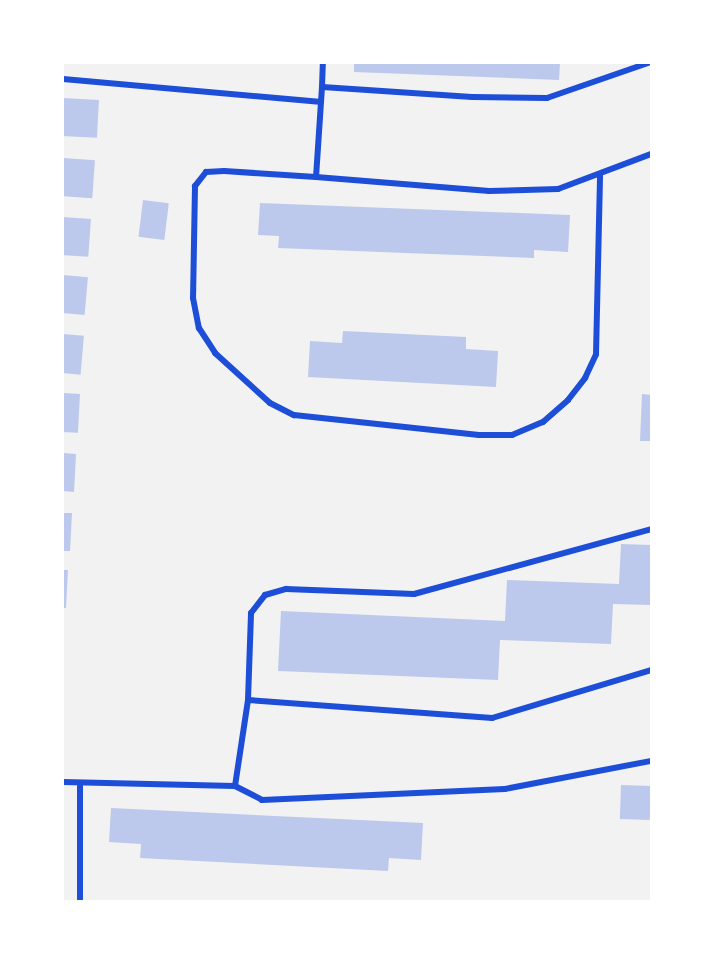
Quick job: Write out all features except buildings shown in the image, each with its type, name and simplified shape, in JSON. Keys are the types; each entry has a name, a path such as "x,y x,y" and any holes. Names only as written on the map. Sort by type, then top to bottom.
{"street":[{"path":"316,177 322,63"},
{"path":"322,87 472,98 547,98 648,63"},
{"path":"63,79 319,102"},
{"path":"600,176 596,354 585,378 568,400 543,422 512,435 294,415 270,403 215,353 199,328 193,298 195,186 206,172 224,171 316,177 489,191 558,189 600,176 651,154"},
{"path":"235,786 248,700 251,613 265,595 286,588 414,594 651,529"},
{"path":"248,700 492,718 651,670"},
{"path":"63,782 235,786 262,800 505,789 651,761"},
{"path":"80,783 80,901"}]}
